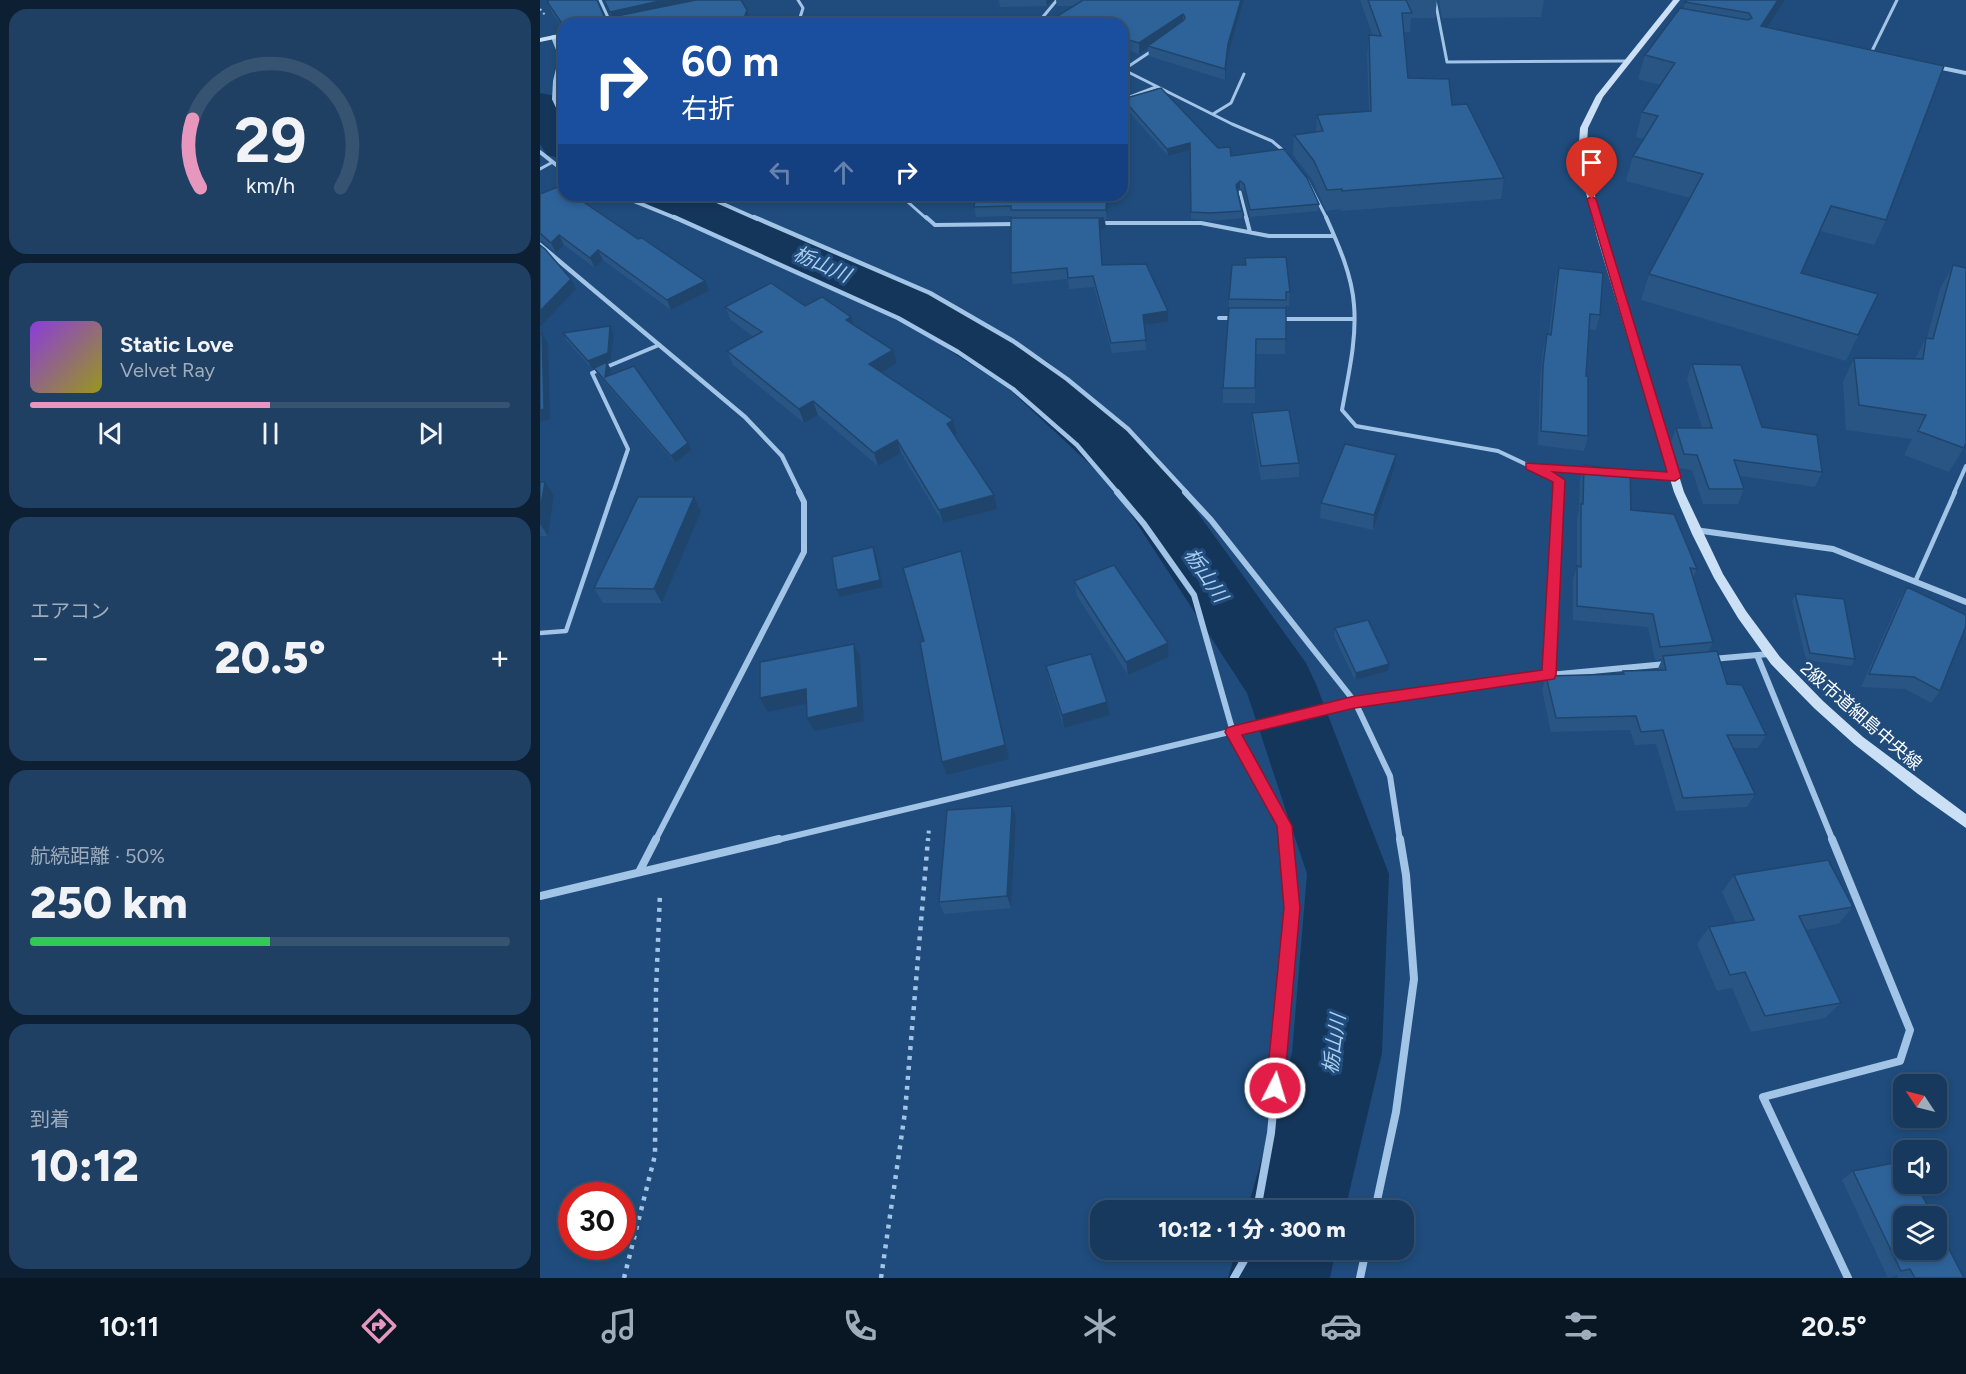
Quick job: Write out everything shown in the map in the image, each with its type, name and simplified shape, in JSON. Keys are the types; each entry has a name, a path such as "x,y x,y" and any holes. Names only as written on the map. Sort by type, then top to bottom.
{"street":[{"name":"2級市道細島中央線","path":"1677,0 1662,26 1627,61 1600,96 1584,128 1582,160 1601,237 1675,477 1695,530 1721,582 1769,654 1820,707 1884,763 1966,822"},
{"path":"547,39 558,53"},
{"path":"1871,53 1882,55"},
{"path":"1934,67 1966,73"},
{"path":"558,69 554,99 558,107"},
{"path":"540,152 558,167"},
{"path":"634,201 684,221 898,318 958,352 1012,389 1077,445 1144,524 1194,595 1233,732 1285,826 1292,908 1271,1133 1259,1200"},
{"path":"717,201 930,293 1013,341 1067,379 1128,429 1211,520 1355,702 1390,776 1406,875 1414,979 1396,1112 1377,1200"},
{"path":"540,245 745,417 782,456 804,502 804,552 639,872"},
{"path":"1695,530 1833,549 1966,602"},
{"path":"1699,660 1769,654"},
{"path":"1757,655 1910,1030 1900,1061 1763,1097 1848,1278"},
{"path":"540,896 1355,702 1549,675 1676,663"},
{"path":"1234,1278 1244,1260"},
{"path":"1360,1278 1364,1260"}],"lane":[{"path":"600,0 608,18"},
{"path":"798,0 802,8 800,18"},
{"path":"1042,18 1058,0"},
{"path":"1435,0 1448,62 1627,61"},
{"path":"1871,53 1897,0"},
{"path":"1128,66 1157,47"},
{"path":"1128,73 1272,141 1290,157"},
{"path":"1213,114 1231,103 1244,74"},
{"path":"1128,98 1157,86"},
{"path":"540,169 551,163"},
{"path":"1303,175 1310,183 1333,236 1354,301 1353,341 1342,410 1356,426 1497,451 1559,480 1549,675"},
{"path":"1240,192 1250,232"},
{"path":"907,201 935,225 1028,224"},
{"path":"1097,223 1201,223 1269,236 1333,236"},
{"path":"1219,318 1242,318"},
{"path":"1275,319 1354,319"},
{"path":"540,633 566,631 628,449 592,373 659,345"},
{"path":"1530,466 1597,471"},
{"path":"1915,582 1966,466"},
{"path":"1619,473 1675,477"}],"path":[{"path":"881,1278 905,1112 931,803"},
{"path":"624,1278 656,1155 656,990 661,867"}],"building":[{"path":"548,0 597,0 607,18 558,18"},
{"path":"604,0 664,0 610,12"},
{"path":"696,0 741,0 747,10 744,18 607,18"},
{"path":"1083,0 1241,0 1228,44 1225,69 1148,46 1184,20 1183,14 1139,43 1128,40 1128,18 1056,17"},
{"path":"1368,0 1406,0 1412,13 1402,13 1408,78 1449,79 1452,105 1467,104 1504,178 1342,191 1342,189 1327,190 1314,161 1294,135 1323,131 1317,115 1371,111 1369,35 1381,36"},
{"path":"1687,0 1778,0 1761,26 1944,66 1886,220 1831,206 1801,273 1878,294 1858,335 1649,274 1703,174 1633,156 1658,116 1642,112 1675,63 1645,55 1680,8 1748,20 1752,18 1749,13 1685,2"},
{"path":"1161,88 1218,148 1230,147 1231,156 1284,149 1307,178 1319,204 1250,210 1244,184 1240,181 1236,185 1242,211 1191,212 1190,143 1167,149 1128,105 1128,98"},
{"path":"558,187 558,201 582,201 705,281 667,300 598,250 590,258 559,235 551,243 540,233 540,194"},
{"path":"975,201 1107,201 1106,210 1011,210 1011,206 974,207"},
{"path":"1011,218 1104,218 1099,220 1102,265 1146,264 1168,311 1143,315 1146,340 1111,343 1093,276 1068,278 1067,268 1011,273"},
{"path":"540,245 571,279 540,311"},
{"path":"1286,257 1290,292 1286,292 1286,300 1229,299 1232,265 1246,265 1245,258"},
{"path":"1953,265 1966,268 1966,443 1964,448 1918,431 1926,415 1859,405 1854,358 1923,359 1926,338 1933,339"},
{"path":"1559,268 1603,273 1600,315 1590,314 1586,376 1588,376 1588,436 1541,431 1543,366 1547,334 1551,335"},
{"path":"771,283 805,306 822,297 851,317 846,320 893,350 869,364 953,420 947,424 994,495 939,510 897,440 874,453 813,401 799,409 727,351 762,332 725,307"},
{"path":"1229,308 1286,308 1286,339 1256,339 1255,388 1223,388"},
{"path":"610,326 608,353 588,361 563,333"},
{"path":"542,333 544,409 540,410 540,334"},
{"path":"607,362 605,377 634,366 688,443 671,456 594,368"},
{"path":"1692,364 1741,365 1762,427 1817,435 1822,472 1734,460 1744,489 1709,489 1697,455 1684,454 1676,428 1712,428"},
{"path":"1289,410 1299,463 1261,466 1252,413"},
{"path":"1345,444 1396,455 1374,515 1321,503"},
{"path":"1584,465 1630,471 1631,510 1674,514 1697,569 1690,568 1713,642 1660,647 1653,614 1577,606 1577,566 1581,567 1581,504 1583,504"},
{"path":"540,482 545,482 540,511"},
{"path":"638,497 694,497 654,589 594,588"},
{"path":"873,547 880,580 837,590 832,557"},
{"path":"961,551 1005,745 942,762 920,642 924,641 903,568"},
{"path":"1114,565 1168,643 1126,662 1074,581"},
{"path":"1907,587 1966,615 1966,626 1940,691 1914,677 1869,674"},
{"path":"1795,594 1844,599 1855,659 1810,653"},
{"path":"1368,620 1389,664 1356,673 1335,628"},
{"path":"854,644 858,707 807,718 806,689 760,698 760,662"},
{"path":"1717,651 1727,684 1742,685 1766,735 1727,735 1755,794 1683,798 1663,730 1641,732 1636,716 1556,718 1546,676 1624,674 1623,671 1666,670 1663,656"},
{"path":"1091,654 1107,702 1062,715 1046,666"},
{"path":"1012,806 1007,896 939,902 947,810"},
{"path":"1828,860 1853,907 1799,916 1841,1003 1765,1016 1745,972 1730,975 1709,927 1754,920 1734,875"},
{"path":"1893,1163 1893,1194 1921,1194 1928,1206 1893,1206 1893,1254 1853,1171"},
{"path":"1947,1245 1964,1278 1915,1278 1910,1269 1901,1271 1896,1260 1947,1260"}],"waterway":[{"name":"栃山川","path":"540,106 558,135"},
{"name":"栃山川","path":"679,201 918,306 1028,375 1134,470 1280,684 1348,874 1337,1053 1299,1200"},
{"name":"栃山川","path":"1279,1278 1284,1260"}],"route":[{"path":"1275,1088 1292,908 1285,826 1233,732 1355,702 1549,675 1559,480 1530,466 1675,477 1601,237 1592,199"}]}
